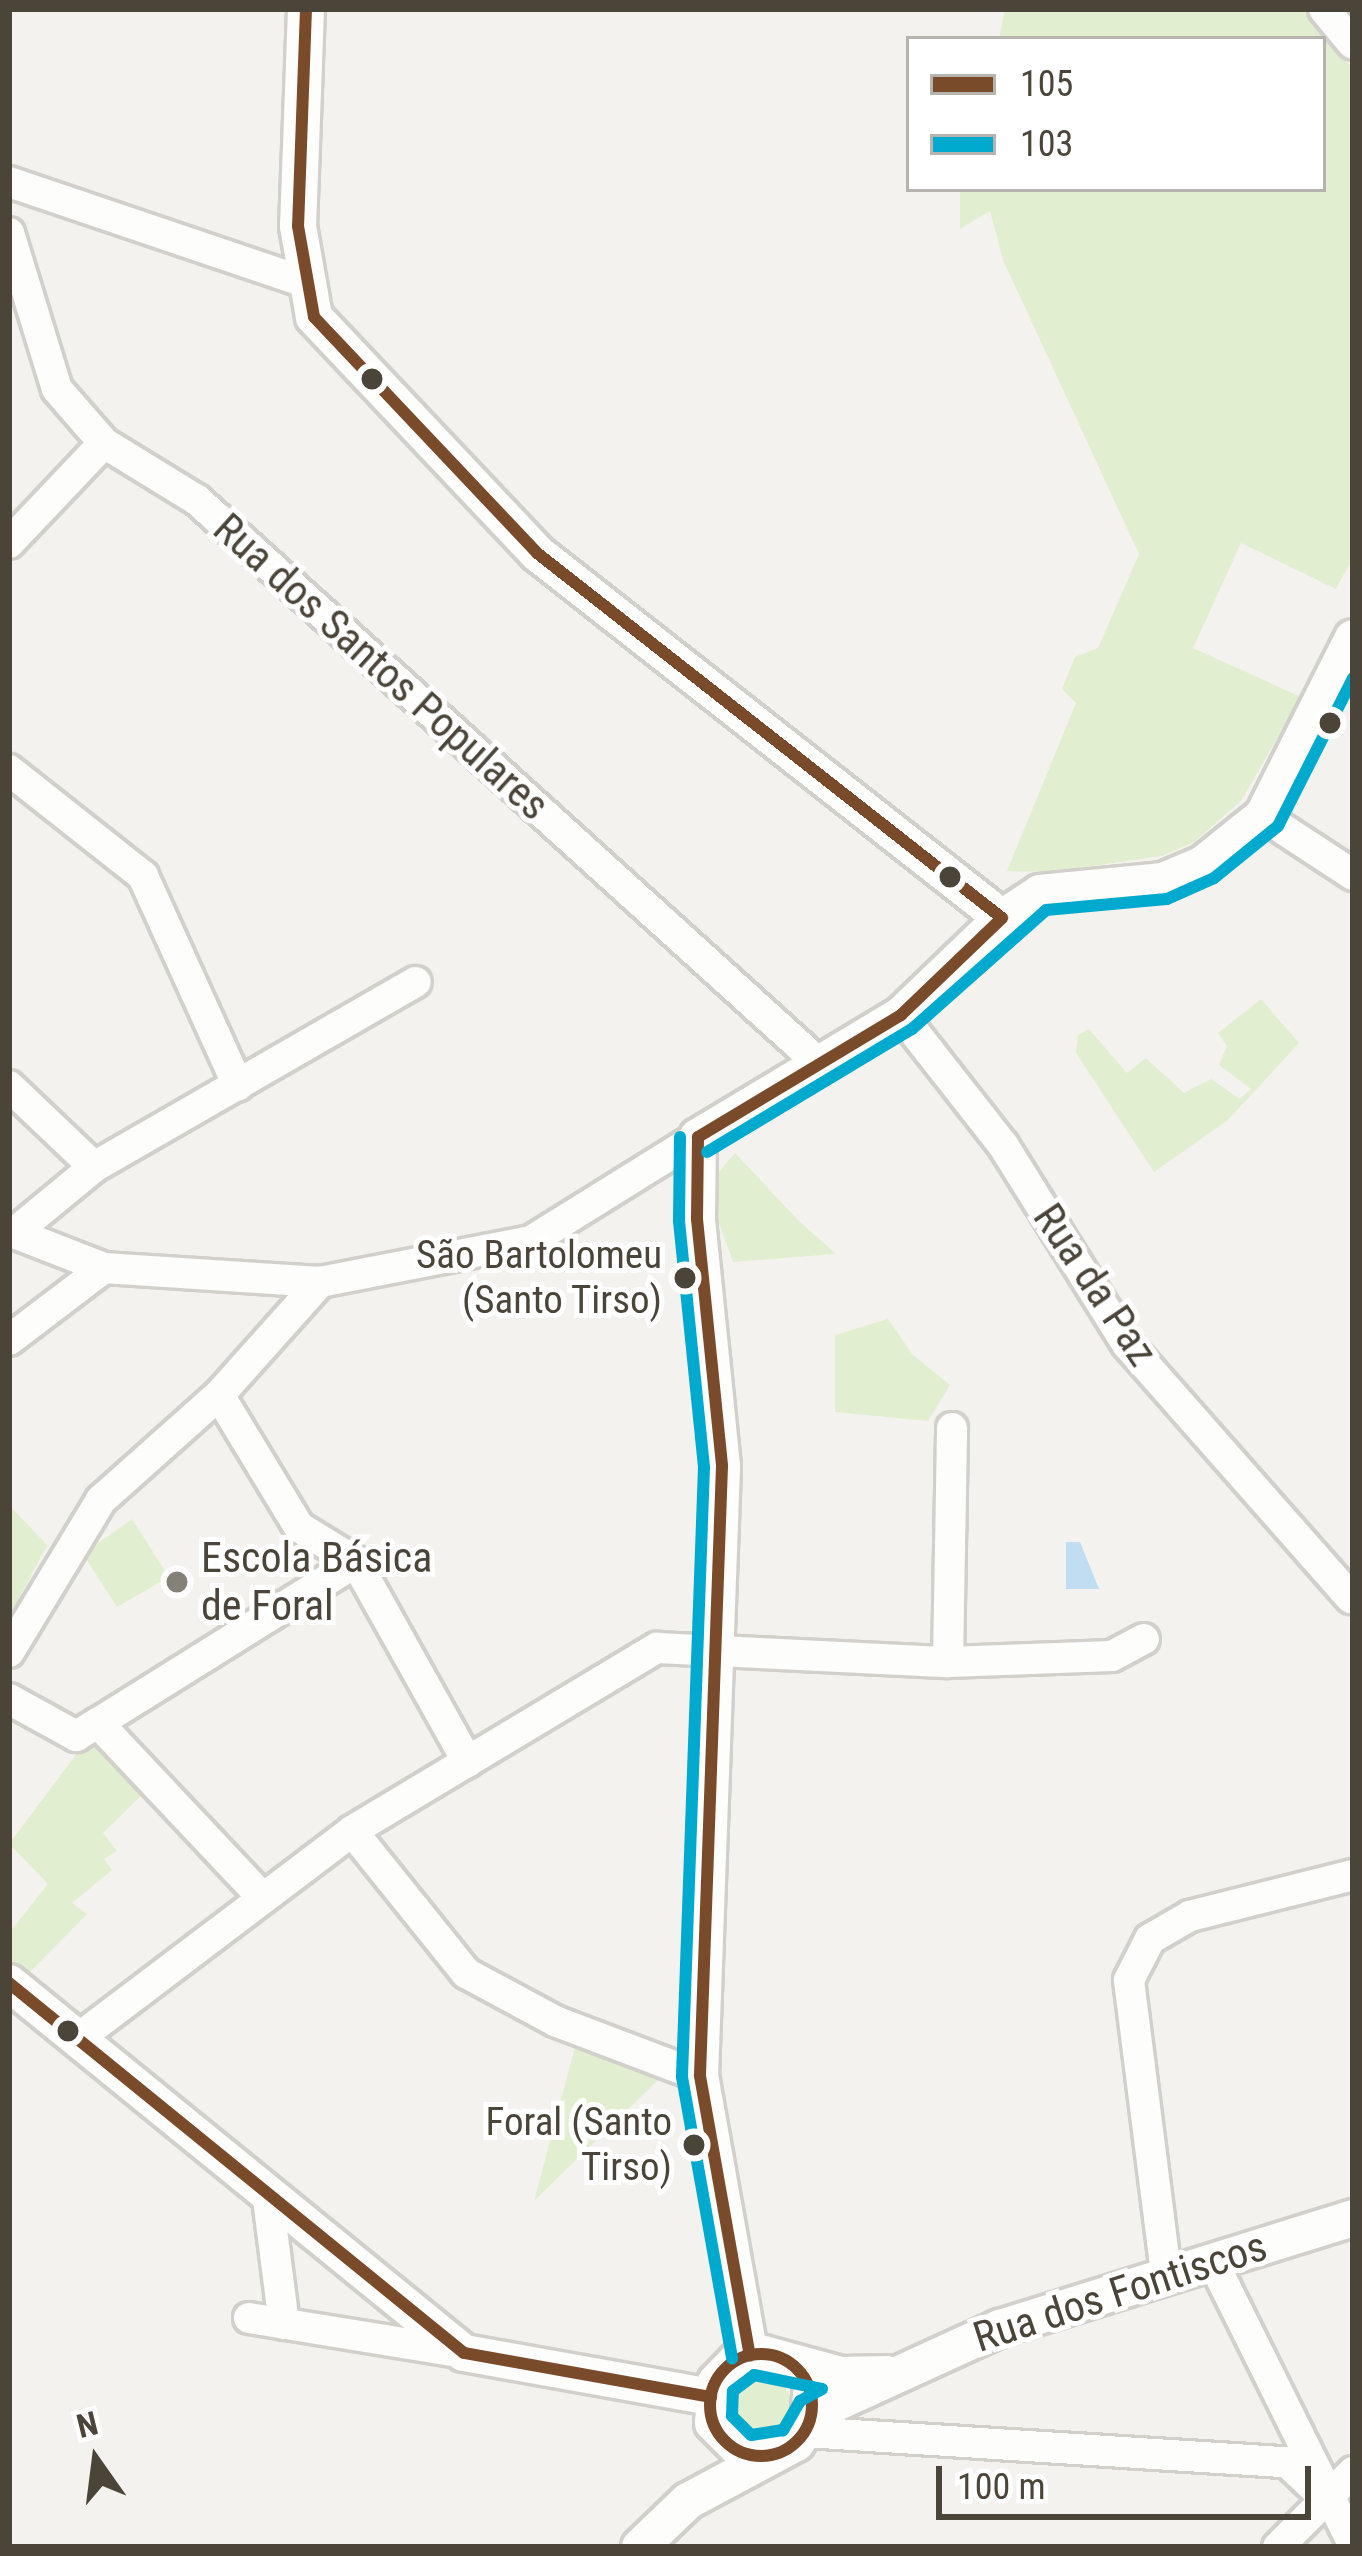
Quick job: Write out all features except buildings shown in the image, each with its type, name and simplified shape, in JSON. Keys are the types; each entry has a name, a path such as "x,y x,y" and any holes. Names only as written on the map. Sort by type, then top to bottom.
{"street":[{"path":"306,9 298,226 314,317 537,553 1002,917"},
{"path":"1324,9 1353,44"},
{"path":"9,182 308,283"},
{"name":"Rua dos Santos Populares","path":"9,233 57,389 104,443 196,500 820,1065"},
{"path":"9,543 104,443"},
{"path":"11,1232 104,1268 320,1282 531,1241 901,1015 1002,917 1040,892 1163,881 1203,864 1263,816 1353,638"},
{"path":"9,770 143,876 238,1085"},
{"path":"1263,816 1353,875"},
{"path":"11,1232 94,1167 416,982"},
{"name":"Rua da Paz","path":"901,1015 1004,1145 1126,1344 1351,1598"},
{"path":"9,1086 94,1167"},
{"path":"698,1137 697,1219 722,1466 700,2076 750,2356"},
{"path":"9,1340 104,1268"},
{"path":"9,1652 101,1500 219,1395 320,1282"},
{"path":"219,1395 299,1528 356,1562 468,1762"},
{"path":"948,1661 952,1428"},
{"path":"9,1699 76,1736 356,1562"},
{"path":"76,2039 352,1831 657,1648 712,1646 948,1661 1112,1656 1144,1639"},
{"path":"98,1723 261,1896"},
{"path":"352,1831 466,1973 556,2021 700,2076"},
{"path":"1166,2273 1129,1980 1150,1939 1190,1916 1353,1875"},
{"path":"9,1983 464,2353"},
{"path":"266,2191 284,2324"},
{"name":"Rua dos Fontiscos","path":"808,2423 878,2382 1166,2273 1353,2218"},
{"path":"1212,2260 1298,2425 1323,2496 1353,2544"},
{"path":"249,2318 711,2397"},
{"path":"773,2455 743,2453 720,2435 711,2397 724,2370 750,2356 878,2382 860,2408 875,2440"},
{"path":"640,2547 688,2501 773,2455 808,2423 808,2384 789,2362"},
{"path":"808,2423 875,2440 1287,2462 1323,2496"},
{"path":"688,2501 720,2435"},
{"path":"1278,2547 1323,2496 1353,2472"}],"green space":[{"path":"1005,9 1302,9 1325,36 1000,36"},
{"path":"1326,37 1353,69 1353,557 1336,589 1241,543 1193,648 1301,697 1241,801 1194,842 1162,856 1050,872 1007,871 1076,703 1062,689 1075,657 1098,648 1139,554 1003,260 990,211 960,229 960,192 1326,192"},
{"path":"1261,999 1299,1043 1228,1120 1154,1172 1076,1053 1078,1035 1089,1029 1127,1073 1146,1058 1184,1093 1211,1079 1240,1099 1251,1089 1219,1065 1227,1046 1218,1033"},
{"path":"735,1153 836,1254 733,1262 713,1206 719,1172"},
{"path":"888,1319 912,1354 950,1385 928,1421 835,1412 835,1335"},
{"path":"9,1505 47,1545 9,1618"},
{"path":"132,1519 169,1577 117,1607 83,1554"},
{"path":"99,1745 146,1791 103,1833 117,1851 104,1859 112,1870 72,1903 87,1914 27,1975 9,1959 9,1933 48,1884 9,1844 78,1752"},
{"path":"576,2043 660,2078 534,2201"},
{"path":"763,2377 783,2385 791,2405 783,2425 763,2433 743,2425 735,2405 743,2385"}],"water":[{"path":"1066,1542 1080,1542 1099,1589 1066,1589"}],"transit line":[{"name":"105","path":"306,9 298,226 314,317 537,553 1002,918"},
{"name":"103","path":"707,1152 912,1029 1046,910 1167,899 1214,878 1278,826 1353,678"},
{"name":"105","path":"698,1137 901,1015 1002,918"},
{"name":"103","path":"680,1137 679,1221 704,1467 682,2077 732,2359"},
{"name":"105","path":"698,1137 697,1219 722,1466 700,2076 750,2356"},
{"name":"105","path":"9,1983 464,2353 711,2397"},
{"name":"105","path":"761,2354 780,2358 797,2369 808,2386 812,2405 808,2424 797,2441 780,2452 761,2456 742,2452 725,2441 714,2424 710,2405 714,2386 725,2369 742,2358 761,2354"},
{"name":"103","path":"754,2375 822,2389 800,2401 783,2430 751,2435 732,2416 733,2391 754,2375"}],"place":[{"name":"São Bartolomeu (Santo Tirso)","path":"685,1278"},
{"name":"Escola Básica de Foral","path":"177,1582"},
{"name":"Foral (Santo Tirso)","path":"694,2145"}]}
